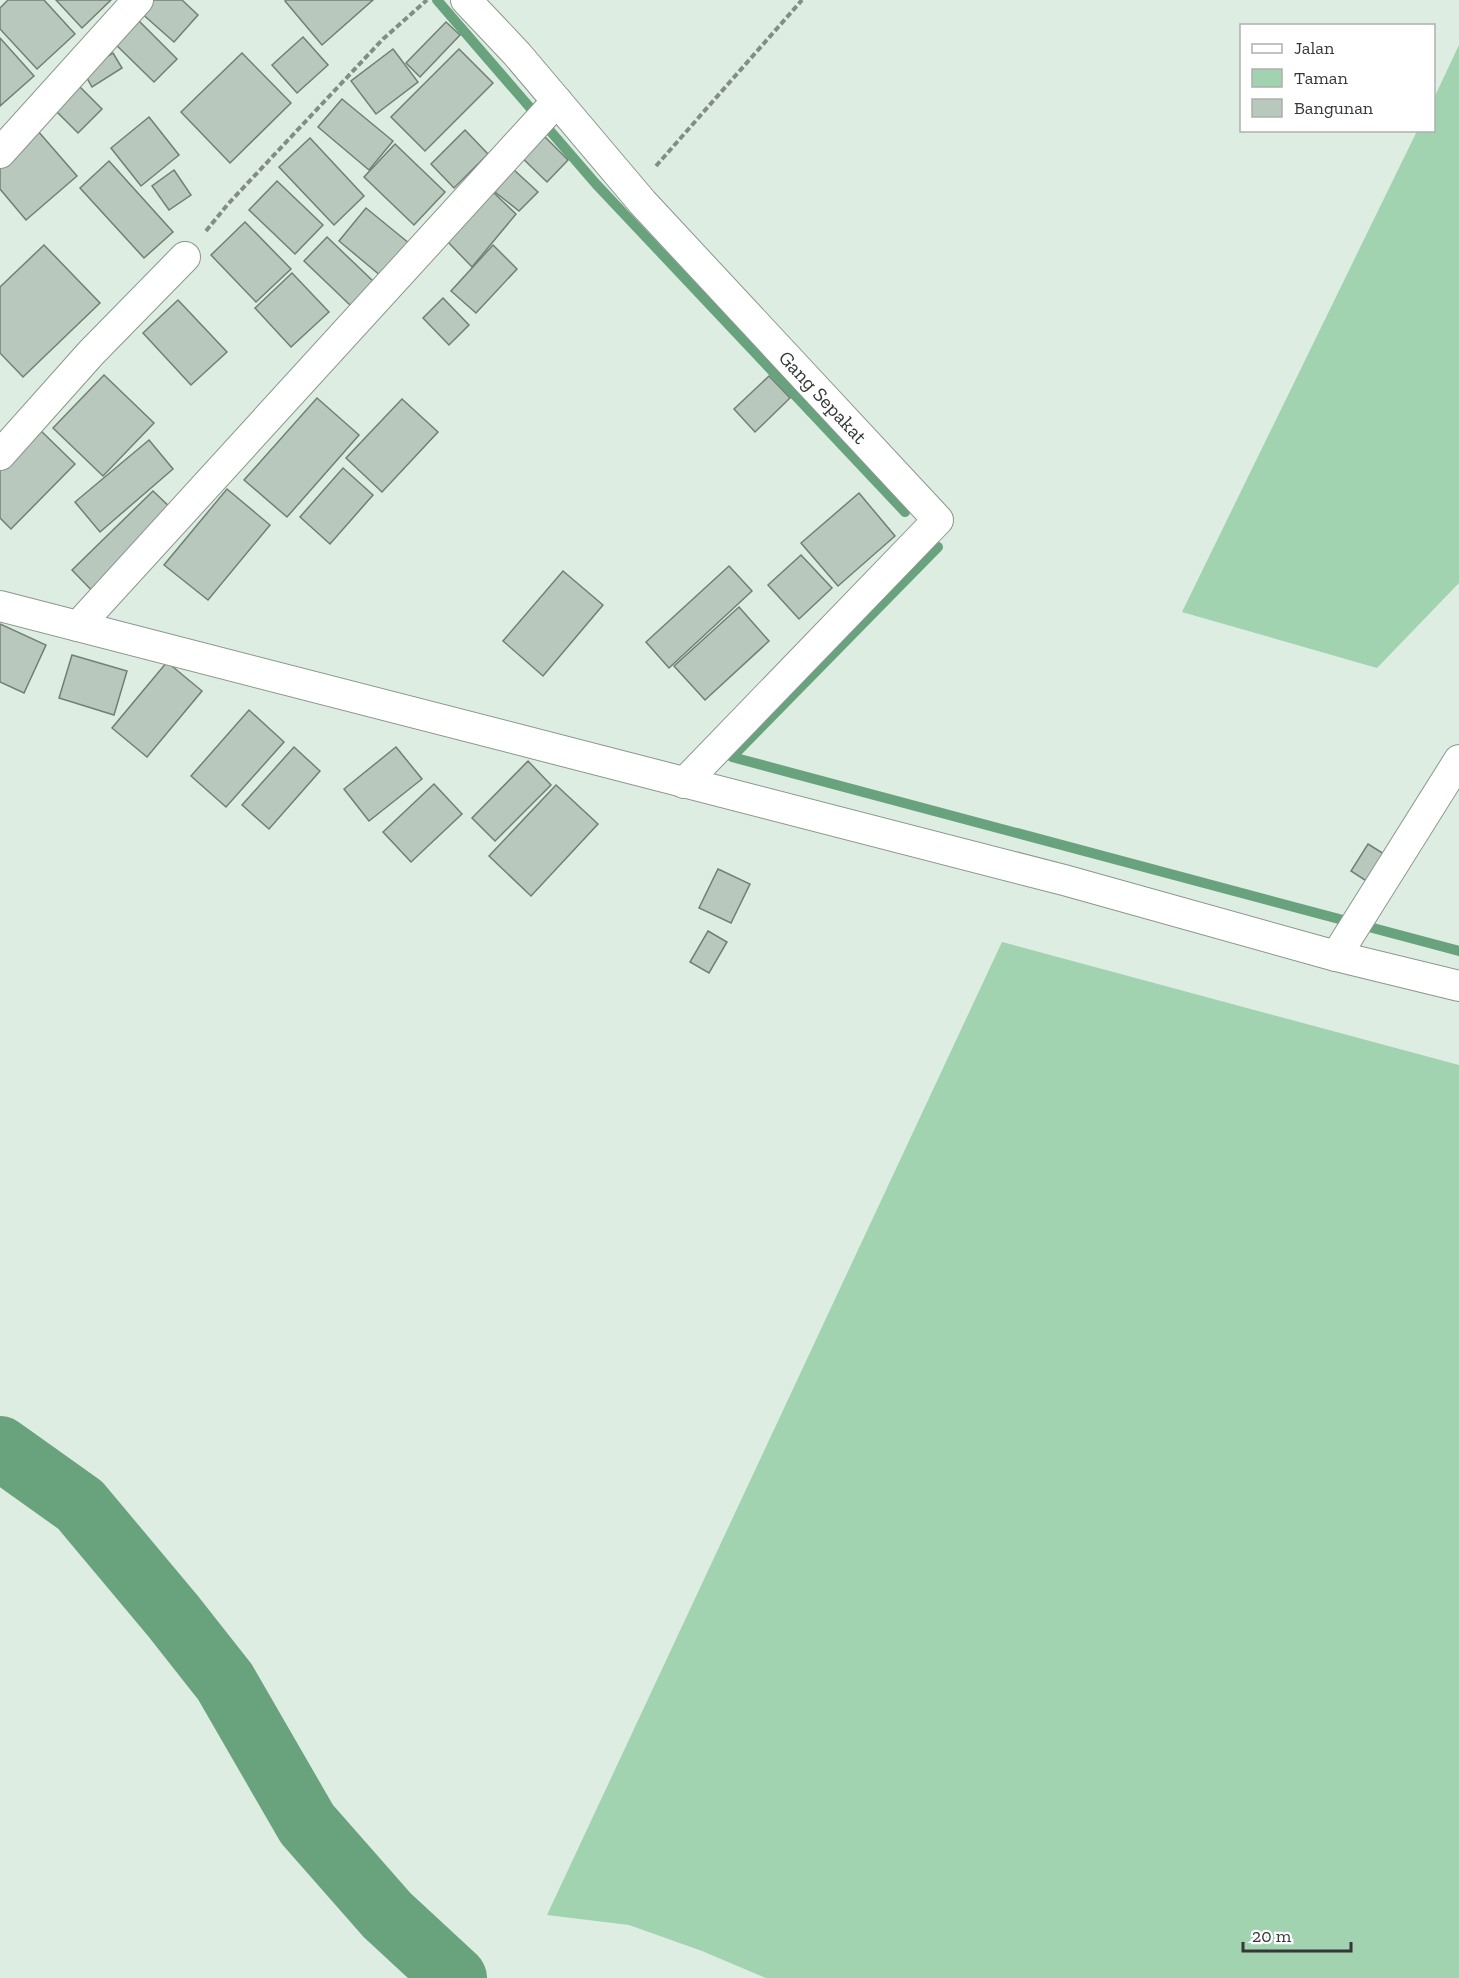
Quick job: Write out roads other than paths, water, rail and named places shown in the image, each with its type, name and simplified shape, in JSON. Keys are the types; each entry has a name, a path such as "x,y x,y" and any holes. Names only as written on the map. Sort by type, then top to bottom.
{"street":[{"path":"0,153 138,0"},
{"name":"Gang Sepakat","path":"466,0 517,54 555,104 633,191 938,520 684,783"},
{"path":"78,626 555,104"},
{"path":"0,455 91,353 185,257"},
{"path":"0,606 1075,883 1336,956 1459,987"},
{"path":"1336,956 1459,760"}],"waterway":[{"path":"437,0 596,184 905,512"},
{"path":"938,547 732,757 1459,951"},
{"path":"0,1448 80,1505 225,1682 307,1824 387,1915 455,1978"}]}
